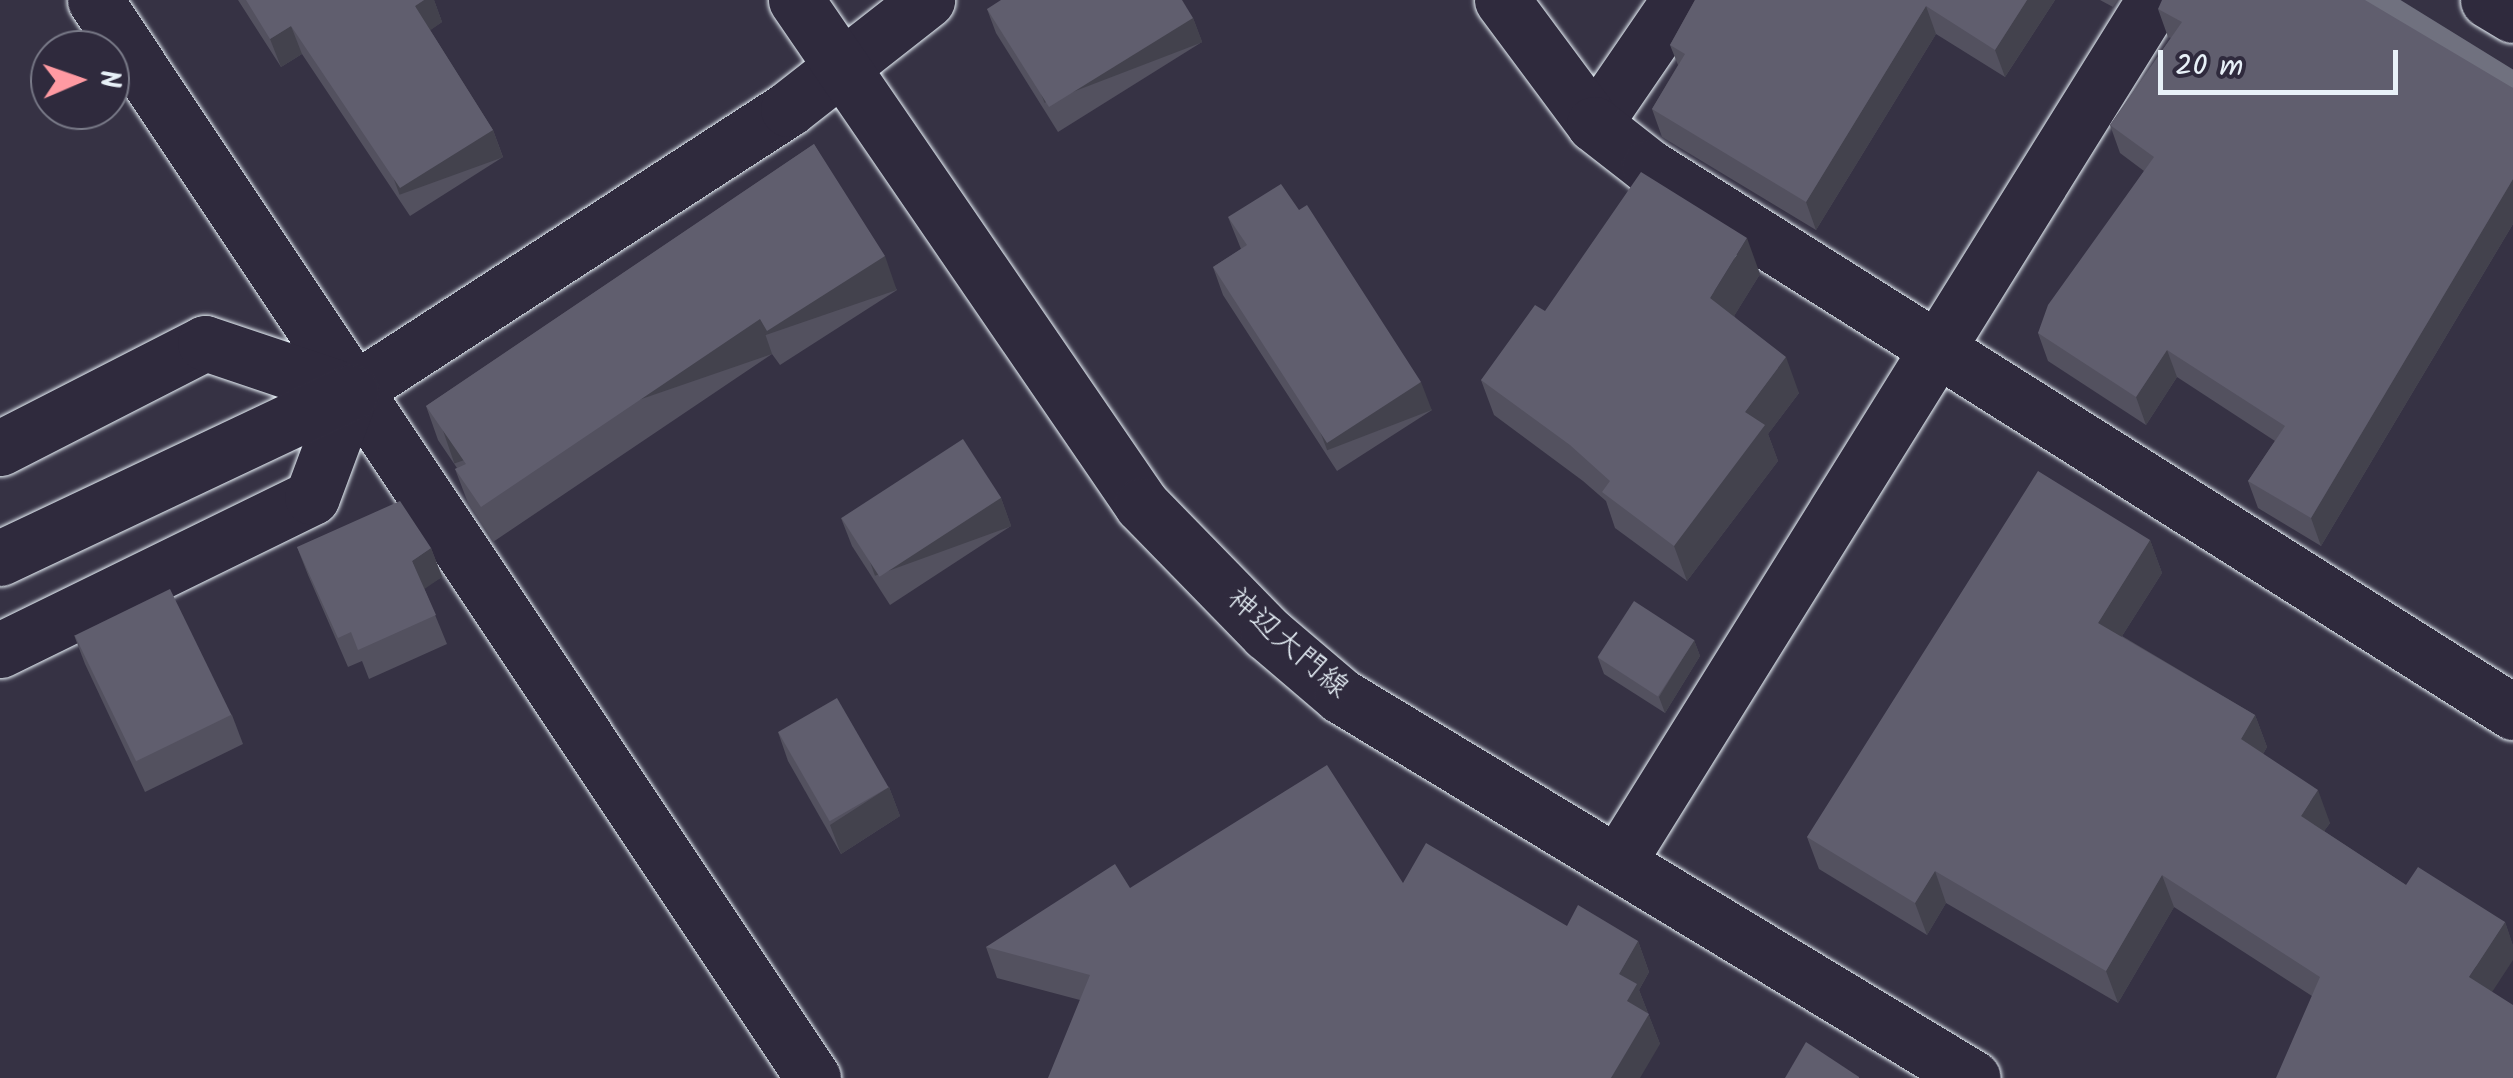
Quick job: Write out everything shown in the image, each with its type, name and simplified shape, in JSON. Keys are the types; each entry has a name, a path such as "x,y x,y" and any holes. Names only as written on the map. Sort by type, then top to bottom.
{"street":[{"path":"94,0 351,392 813,1078"},
{"name":"神辺大門線","path":"796,0 1142,505 1267,633 1341,696 1622,858 1960,1075"},
{"path":"0,558 351,392 788,109 837,63 926,0"},
{"path":"1502,0 1594,124 1938,354 2513,712"},
{"path":"1594,124 1679,0"},
{"path":"1622,858 2154,0"},
{"path":"2488,0 2513,15"},
{"path":"0,448 204,343 351,392"},
{"path":"0,650 312,496 351,392"}],"building":[{"path":"246,0 424,0 415,6 493,130 400,188 291,26 270,39"},
{"path":"1001,0 1182,0 1193,18 1049,107 987,9"},
{"path":"1695,0 2027,0 1995,50 1926,6 1806,202 1652,109 1685,54 1670,45"},
{"path":"2162,0 2365,0 2513,88 2513,179 2311,518 2248,481 2285,426 2167,350 2136,397 2038,333 2048,305 2154,157 2110,125 2182,22 2158,9"},
{"path":"814,144 885,256 767,331 760,319 481,507 455,469 466,464 426,406"},
{"path":"1641,172 1747,238 1710,298 1786,357 1745,412 1765,425 1674,546 1602,492 1610,481 1570,445 1481,380 1535,305 1545,311"},
{"path":"1281,184 1299,210 1307,205 1421,382 1327,443 1213,267 1247,245 1228,217"},
{"path":"963,439 1001,498 880,577 841,518"},
{"path":"2038,471 2150,540 2098,623 2255,715 2241,739 2318,790 2301,816 2406,885 2418,867 2505,922 2469,977 2513,1005 2513,1078 2276,1078 2320,977 2162,875 2106,971 1935,871 1915,903 1807,837"},
{"path":"400,501 431,548 412,561 436,615 358,650 351,632 338,638 297,547"},
{"path":"170,589 231,715 136,761 75,635"},
{"path":"1634,601 1694,640 1658,696 1598,657"},
{"path":"837,698 888,787 830,821 778,732"},
{"path":"1327,765 1403,883 1426,843 1567,926 1578,905 1638,941 1619,974 1637,984 1627,1001 1649,1014 1611,1078 1048,1078 1090,975 986,947 1115,864 1130,888"},
{"path":"1806,1042 1859,1077 1859,1078 1785,1078"}],"waterway":[{"path":"2377,0 2513,84"}]}
